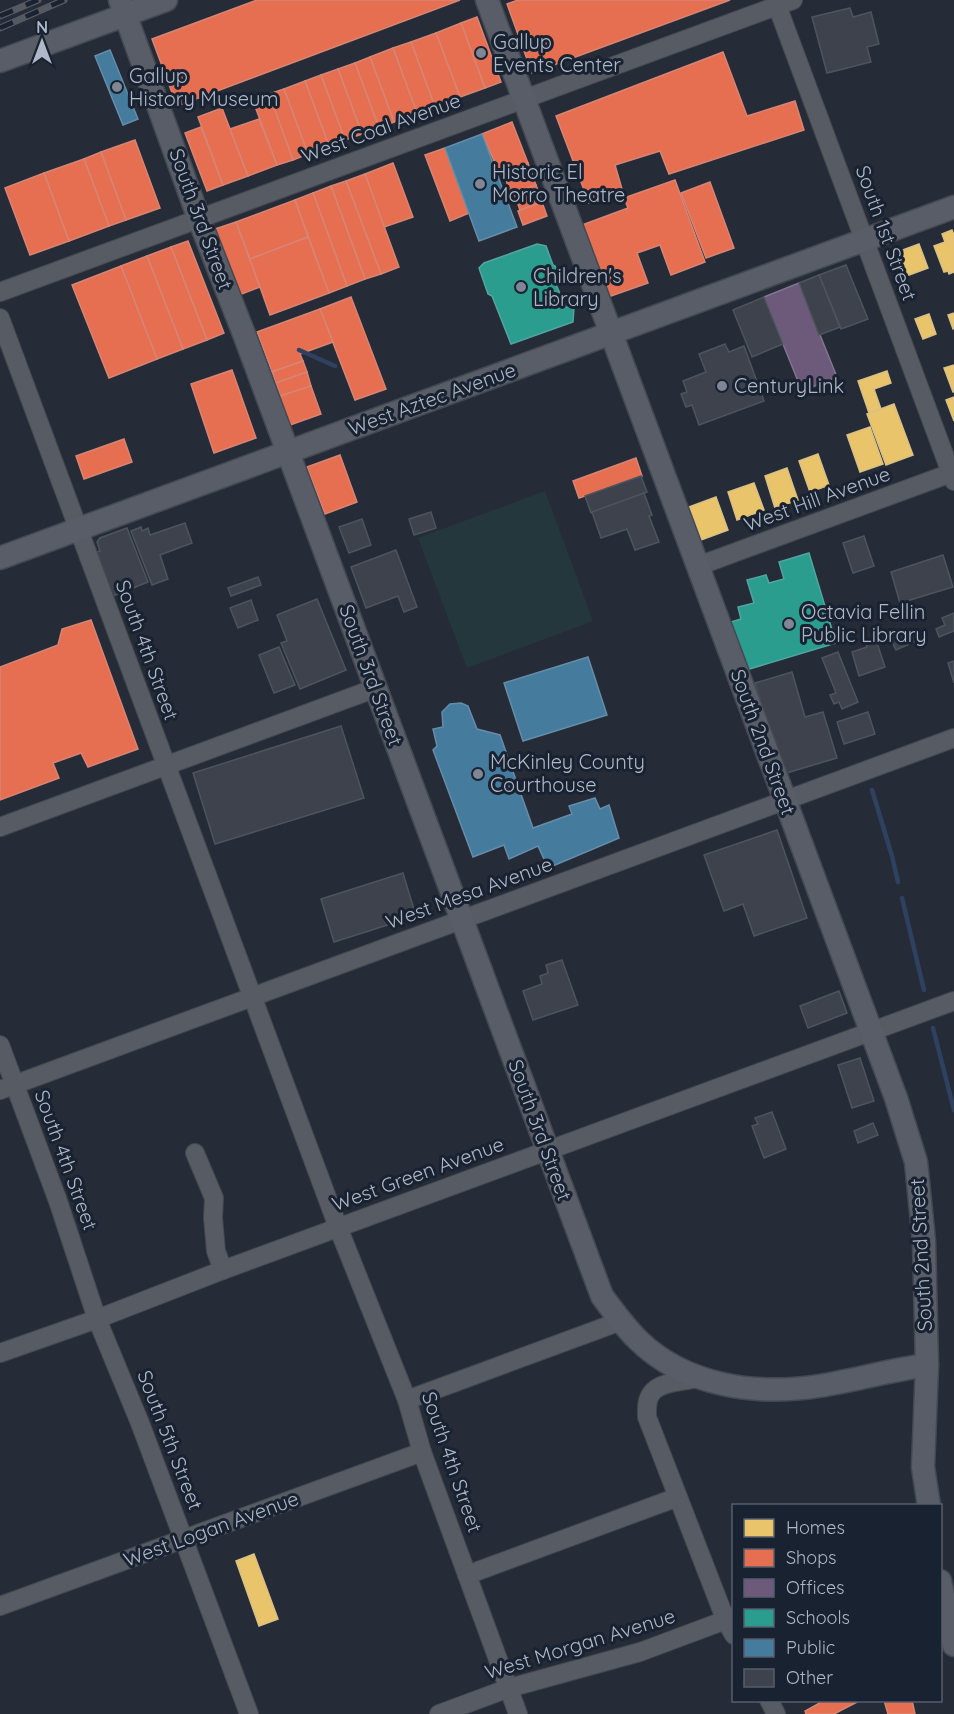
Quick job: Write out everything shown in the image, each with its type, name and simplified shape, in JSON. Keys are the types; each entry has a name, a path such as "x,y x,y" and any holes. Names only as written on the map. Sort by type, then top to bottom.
{"main road":[{"path":"0,62 123,8 166,0"},
{"name":"South 2nd Street","path":"487,0 896,1098 916,1162 924,1241 927,1365 923,1467 928,1504"},
{"name":"South 3rd Street","path":"123,8 199,219 602,1296 638,1340 661,1358 700,1378"},
{"name":"West Aztec Avenue","path":"0,558 954,207"},
{"path":"700,1378 730,1386 774,1390 818,1386 927,1365"},
{"path":"942,1590 954,1645"}],"street":[{"name":"West Coal Avenue","path":"0,292 781,2"},
{"name":"South 1st Street","path":"781,2 864,240 953,475"},
{"name":"South 4th Street","path":"0,318 252,997"},
{"name":"West Hill Avenue","path":"698,566 953,475"},
{"path":"0,827 376,688"},
{"name":"West Mesa Avenue","path":"7,1087 954,738"},
{"path":"252,997 338,1227"},
{"name":"West Green Avenue","path":"0,1353 954,1000"},
{"path":"0,1045 7,1087"},
{"name":"South 4th Street","path":"7,1087 58,1201 97,1319"},
{"path":"195,1153 214,1198 216,1251 223,1270"},
{"name":"South 4th Street","path":"338,1227 407,1400 422,1452 518,1714"},
{"name":"South 5th Street","path":"97,1319 140,1422 249,1714"},
{"path":"407,1400 621,1321"},
{"path":"700,1378 659,1387 651,1393 647,1403 646,1418 731,1624"},
{"name":"West Logan Avenue","path":"0,1606 422,1452"},
{"path":"467,1575 678,1497"},
{"name":"West Morgan Avenue","path":"439,1714 509,1688 640,1653 731,1624"}],"shaded area":[{"path":"545,491 593,621 467,668 418,538"}],"building: Homes":[{"path":"952,230 954,272 949,274 948,271 944,272 934,246 945,242 942,234"},
{"path":"919,244 928,268 901,278 892,254"},
{"path":"954,313 954,328 953,329 948,315"},
{"path":"929,314 936,334 923,339 915,319"},
{"path":"954,365 954,392 953,392 944,368"},
{"path":"887,371 891,383 874,389 881,409 869,413 858,381"},
{"path":"954,397 954,421 946,400"},
{"path":"894,404 913,455 886,465 867,414"},
{"path":"870,427 883,464 860,472 847,435"},
{"path":"818,454 829,485 810,492 799,461"},
{"path":"787,468 798,500 775,508 765,476"},
{"path":"754,483 764,510 737,520 728,492"},
{"path":"716,497 728,530 701,540 689,507"},
{"path":"254,1554 278,1619 259,1626 236,1561"}],"building: Shops":[{"path":"257,0 460,0 177,106 152,39"},
{"path":"518,0 730,0 532,73 507,4"},
{"name":"Gallup Events Center","path":"477,17 501,82 485,88 461,23"},
{"path":"461,23 485,88 460,97 436,33"},
{"path":"436,33 460,97 435,107 411,42"},
{"path":"411,42 435,107 417,113 393,48"},
{"path":"393,48 417,113 394,122 370,57"},
{"path":"723,52 747,116 795,101 804,130 669,174 660,151 615,165 622,189 589,203 556,116"},
{"path":"370,57 394,122 379,128 355,63"},
{"path":"355,63 379,128 362,134 338,69"},
{"path":"338,69 362,134 345,140 321,75"},
{"path":"321,75 345,140 329,146 305,81"},
{"path":"305,81 329,146 308,154 284,89"},
{"path":"284,89 308,154 293,160 269,94"},
{"path":"269,94 293,160 277,165 253,101"},
{"path":"222,108 248,176 223,185 198,117"},
{"path":"259,119 277,165 248,176 230,129"},
{"path":"512,122 528,163 500,174 482,134"},
{"path":"201,127 223,185 207,191 185,133"},
{"path":"135,140 160,208 126,220 101,152"},
{"path":"445,148 469,213 450,221 425,155"},
{"path":"101,152 126,220 109,226 84,159"},
{"path":"84,159 109,226 69,241 44,173"},
{"path":"393,163 413,217 384,227 365,174"},
{"path":"528,163 536,185 511,194 503,172"},
{"path":"44,173 69,241 30,255 5,188"},
{"path":"365,174 399,267 381,274 346,181"},
{"path":"675,180 705,262 671,275 660,245 637,253 648,283 608,297 582,225 628,208 624,198"},
{"path":"346,181 381,274 365,279 331,186"},
{"path":"710,182 734,248 706,258 681,193"},
{"path":"536,185 542,202 520,210 514,193"},
{"path":"331,186 365,279 347,286 313,193"},
{"path":"313,193 347,286 329,293 295,200"},
{"path":"295,200 308,237 250,259 236,222"},
{"path":"542,202 547,216 523,225 518,211"},
{"path":"236,222 260,287 239,295 215,229"},
{"path":"308,237 329,293 270,315 250,259"},
{"path":"188,241 224,333 207,340 171,247"},
{"path":"171,247 207,340 183,349 147,256"},
{"path":"147,256 183,349 157,359 121,266"},
{"path":"121,266 157,359 109,378 72,285"},
{"path":"351,297 386,389 355,400 320,309"},
{"path":"320,309 333,342 300,354 303,361 272,372 257,332"},
{"path":"303,361 307,372 276,383 272,372"},
{"path":"232,370 256,438 214,453 191,384"},
{"path":"307,372 311,386 280,396 276,383"},
{"path":"311,386 321,414 290,425 280,396"},
{"path":"124,439 132,462 84,479 76,456"},
{"path":"340,455 357,502 325,514 307,467"},
{"path":"636,458 642,476 579,498 573,481"},
{"path":"91,620 138,749 88,767 81,753 53,763 59,778 0,800 0,667 58,645 62,629"},
{"path":"821,1702 857,1702 834,1714 806,1714 805,1711"},
{"path":"885,1702 912,1702 915,1714 888,1714"}],"building: Offices":[{"path":"799,283 837,377 802,391 764,297"}],"building: Schools":[{"name":"Children's Library","path":"537,244 546,246 559,274 554,280 566,307 574,307 573,322 511,344 479,268 484,263"},
{"path":"809,553 836,643 746,670 731,622 741,619 738,607 754,603 747,580 766,575 769,583 784,579 779,562"}],"building: Public":[{"name":"Gallup History Museum","path":"110,50 138,119 123,125 95,56"},
{"name":"Historic El Morro Theatre","path":"482,134 517,227 479,241 445,148"},
{"name":"McKinley County Courthouse","path":"588,657 607,715 523,741 504,683"},
{"name":"McKinley County Courthouse","path":"461,703 468,706 477,729 500,735 533,828 572,814 569,806 595,798 600,809 609,805 619,838 548,868 538,846 509,859 504,845 473,857 433,750 437,746 433,729 443,727 442,712 450,704"}],"building: Other":[{"path":"850,8 853,17 871,12 879,44 867,47 871,62 827,73 812,17"},
{"path":"846,265 868,319 841,329 819,275"},
{"path":"819,275 840,327 819,335 799,283"},
{"path":"764,297 783,344 752,357 733,310"},
{"name":"CenturyLink","path":"725,344 729,352 744,346 764,401 699,425 692,405 686,407 681,394 687,392 683,381 706,372 699,354"},
{"path":"641,476 647,492 591,513 585,496"},
{"path":"644,493 652,515 649,516 659,542 635,550 627,529 601,538 592,512"},
{"path":"431,512 436,528 414,535 409,519"},
{"path":"362,519 371,545 349,553 339,527"},
{"path":"185,523 192,543 160,555 168,579 152,585 131,531 141,527 142,531 148,528 150,535"},
{"path":"127,528 148,582 113,596 97,552 100,551 97,542 100,538"},
{"path":"864,536 874,566 853,573 843,543"},
{"path":"396,550 417,607 404,612 398,596 366,608 351,567"},
{"path":"943,555 953,587 900,603 891,572"},
{"path":"258,577 261,585 231,596 228,588"},
{"path":"317,599 346,670 300,689 281,643 287,641 277,615"},
{"path":"251,600 258,620 238,628 230,608"},
{"path":"954,613 954,631 939,637 936,629 945,625 942,618"},
{"path":"902,629 906,637 919,631 923,638 896,650 889,635"},
{"path":"876,640 885,667 859,676 852,652 867,647 866,643"},
{"path":"279,647 295,685 274,693 259,655"},
{"path":"838,652 858,702 842,709 839,702 834,704 830,695 836,693 822,658"},
{"path":"954,661 954,683 948,663"},
{"path":"792,672 805,717 823,712 837,758 783,774 755,683"},
{"path":"868,712 875,734 844,744 837,722"},
{"path":"341,726 364,798 215,844 193,773"},
{"path":"777,830 807,918 754,936 743,904 724,911 704,855"},
{"path":"403,873 416,916 334,942 321,899"},
{"path":"562,960 578,1005 533,1020 523,991 542,984 540,976 548,973 546,965"},
{"path":"839,991 847,1013 808,1028 800,1006"},
{"path":"860,1058 874,1101 852,1108 838,1065"},
{"path":"772,1112 786,1149 764,1158 752,1126 758,1124 755,1118"},
{"path":"873,1123 878,1135 858,1143 854,1131"}],"waterway":[{"path":"299,350 335,366"},
{"path":"872,790 898,882"},
{"path":"902,898 924,990"},
{"path":"933,1028 954,1110"}],"railway":[{"path":"0,16 38,0"},
{"path":"0,28 64,0"}],"place":[{"name":"Gallup Events Center","path":"481,53"},
{"name":"Gallup History Museum","path":"117,87"},
{"name":"Historic El Morro Theatre","path":"480,184"},
{"name":"Children's Library","path":"521,287"},
{"name":"CenturyLink","path":"722,386"},
{"name":"Octavia Fellin Public Library","path":"789,624"},
{"name":"McKinley County Courthouse","path":"478,774"}]}
